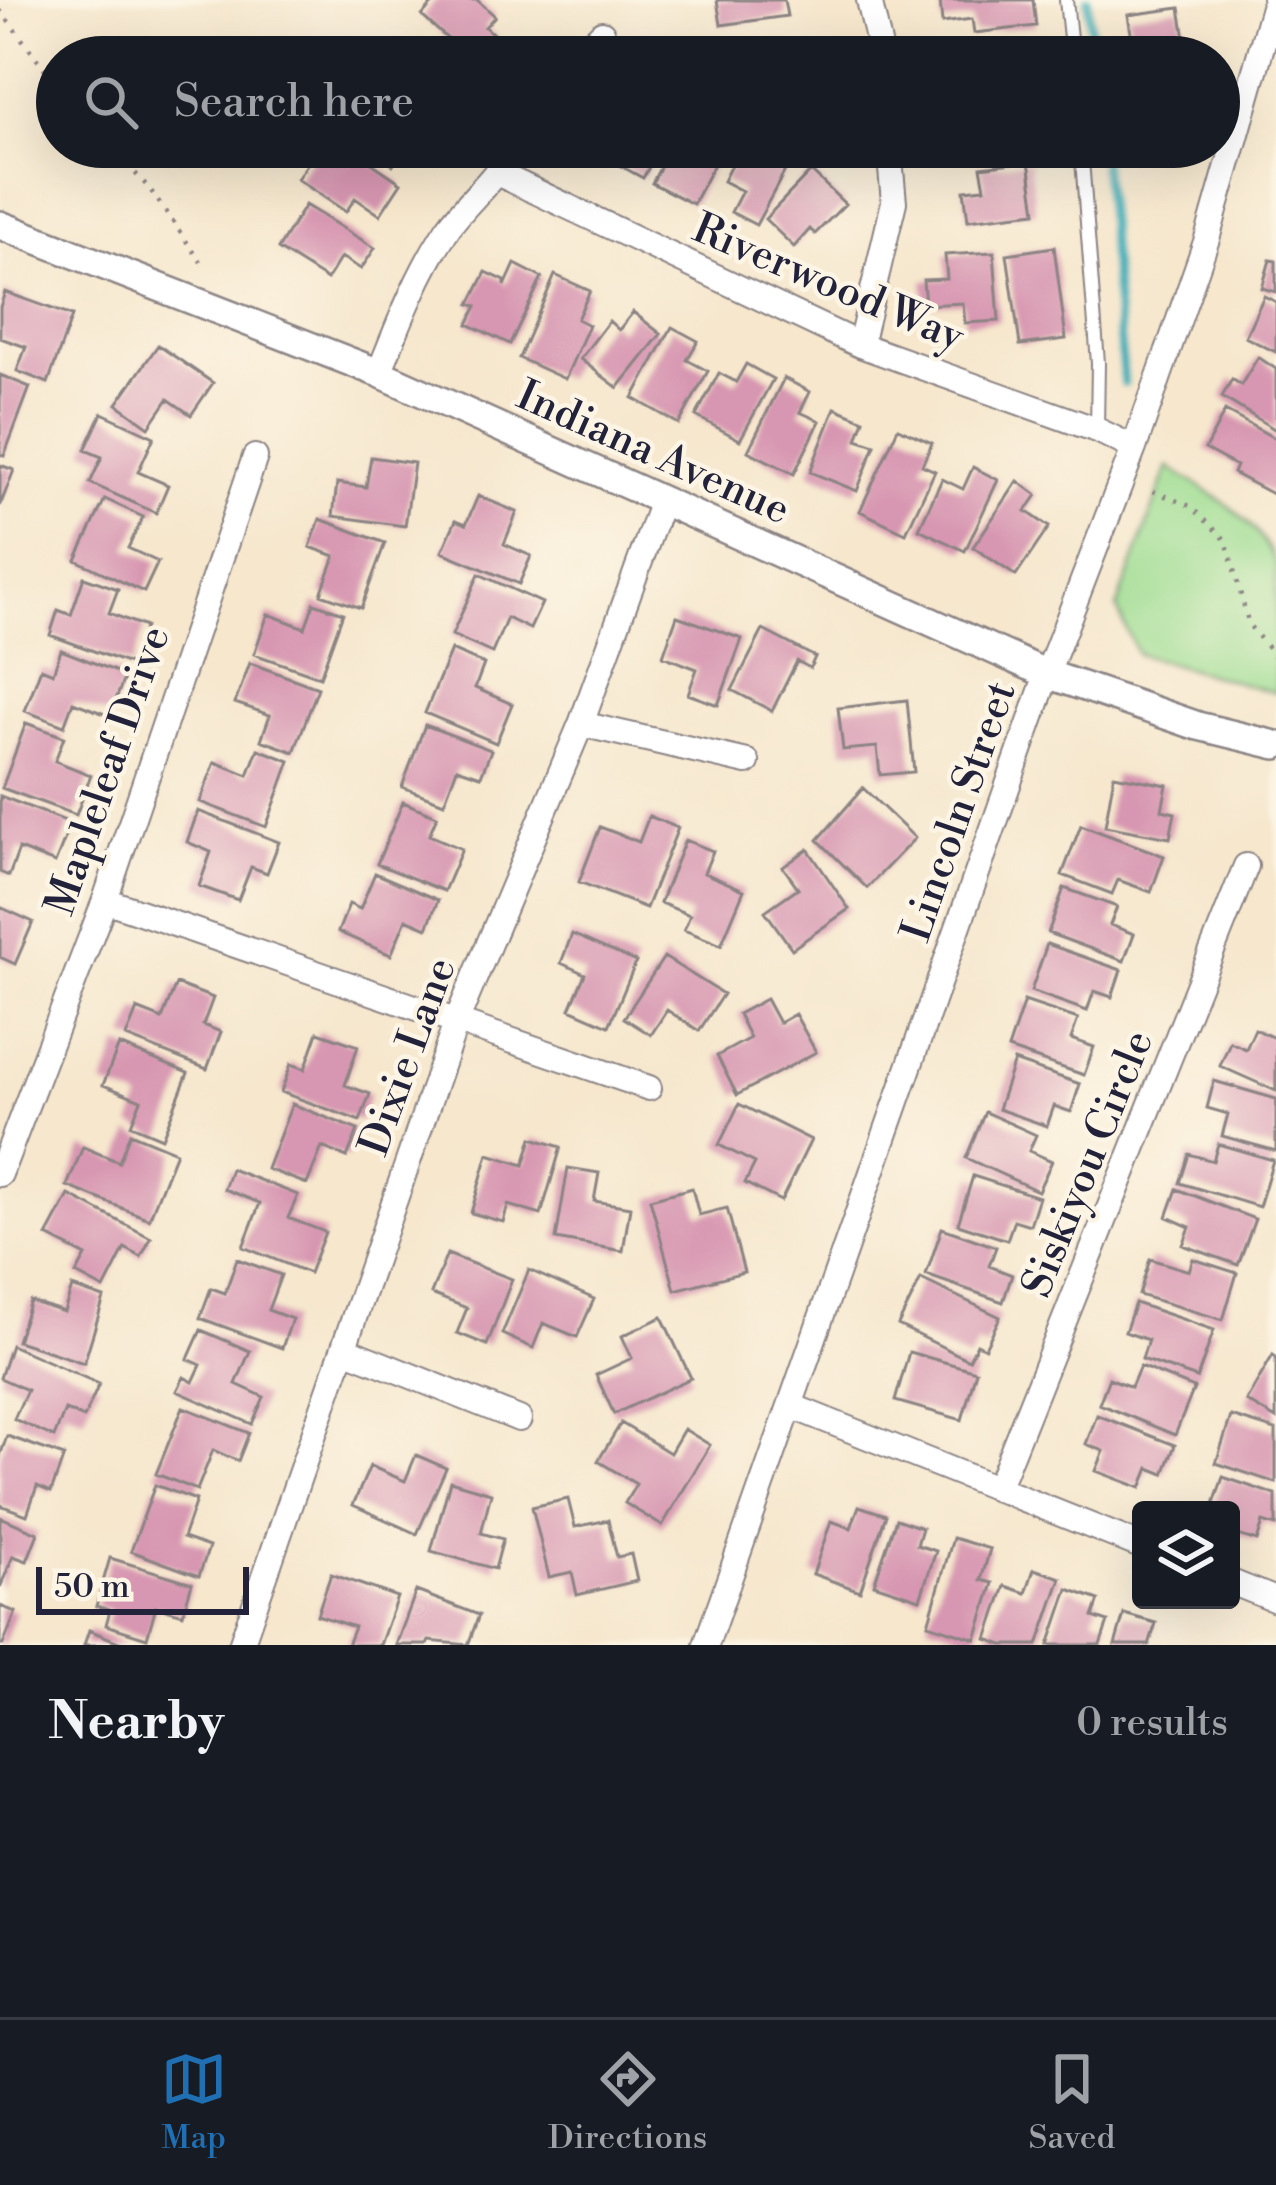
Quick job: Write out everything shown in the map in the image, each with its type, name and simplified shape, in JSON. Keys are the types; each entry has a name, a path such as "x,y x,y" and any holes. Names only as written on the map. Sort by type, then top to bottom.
{"street":[{"path":"869,0 877,36"},
{"name":"Lincoln Street","path":"1240,123 1275,0"},
{"path":"599,36 602,33"},
{"path":"379,374 410,293 450,225 502,168"},
{"path":"860,345 894,202 892,168"},
{"name":"Lincoln Street","path":"706,1645 1047,674 1134,448 1227,168"},
{"name":"Riverwood Way","path":"499,173 860,345 1097,430 1134,448"},
{"name":"Indiana Avenue","path":"0,225 379,374 1047,674 1198,726 1276,746"},
{"name":"Mapleleaf Drive","path":"0,1174 104,900 255,457"},
{"name":"Dixie Lane","path":"242,1645 458,1020 581,724 662,501"},
{"path":"581,724 747,762"},
{"name":"Siskiyou Circle","path":"997,1489 1246,866"},
{"path":"104,900 649,1088"},
{"path":"344,1349 518,1419"},
{"path":"790,1406 1132,1542"},
{"path":"1240,1586 1276,1600"}],"lane":[{"path":"1066,0 1070,36"},
{"path":"1083,168 1098,363 1097,430"}],"path":[{"path":"0,10 36,57"},
{"path":"130,168 201,262"},
{"path":"1153,491 1190,506 1226,539 1249,625 1276,658"}],"green space":[{"path":"1168,467 1244,519 1276,564 1276,693 1137,654 1117,608"}],"building":[{"path":"436,0 477,0 495,16 485,27 496,36 444,36 422,16"},
{"path":"717,0 784,0 787,16 721,25"},
{"path":"940,0 1033,0 1036,26 974,33 972,19 942,23"},
{"path":"1180,8 1185,36 1132,36 1128,15"},
{"path":"305,168 379,168 401,183 380,215 355,198 346,212 297,179"},
{"path":"624,168 648,168 643,178"},
{"path":"660,168 712,168 693,204 652,183"},
{"path":"730,168 786,168 756,225 731,212 742,191 723,181"},
{"path":"981,168 1030,168 1036,212 968,220 964,190 985,188"},
{"path":"811,171 845,204 794,247 765,219"},
{"path":"305,205 375,248 361,269 341,257 327,280 278,249"},
{"path":"1054,247 1066,339 1020,345 1007,254"},
{"path":"994,252 999,321 965,323 963,303 925,305 923,280 947,279 945,255"},
{"path":"1270,260 1276,261 1276,292 1262,288"},
{"path":"515,264 542,278 510,344 468,324 477,306 470,304 486,272 505,281 505,286"},
{"path":"555,275 590,291 577,319 589,325 565,379 519,358"},
{"path":"5,292 72,316 48,383 17,371 26,347 0,338"},
{"path":"1264,296 1276,302 1276,352 1245,337"},
{"path":"633,312 661,334 618,388 580,359 609,321 619,330"},
{"path":"672,327 698,341 687,360 708,371 679,424 633,398"},
{"path":"158,345 213,383 191,415 168,399 149,427 117,404"},
{"path":"1258,357 1276,369 1276,430 1222,397 1232,379 1241,385"},
{"path":"746,364 773,379 740,440 696,416 719,373 736,382"},
{"path":"0,375 30,387 4,456 0,454"},
{"path":"784,378 810,392 800,412 820,421 794,474 748,451"},
{"path":"835,408 864,420 857,439 875,445 857,491 810,472"},
{"path":"1225,411 1276,439 1276,496 1233,473 1236,466 1205,449"},
{"path":"102,413 154,437 138,472 168,485 156,513 90,483 102,457 85,450"},
{"path":"898,428 932,443 922,465 935,471 906,533 860,511"},
{"path":"371,457 414,463 405,526 333,516 337,483 366,487"},
{"path":"0,465 14,470 0,506"},
{"path":"973,467 998,480 965,551 919,529 942,479 963,489"},
{"path":"1018,481 1037,495 1026,511 1049,527 1016,576 973,547"},
{"path":"478,496 517,512 504,544 531,556 519,584 442,552 456,520 466,524"},
{"path":"105,499 143,517 128,548 158,562 144,592 76,560"},
{"path":"320,519 385,543 361,608 321,594 335,556 310,547"},
{"path":"479,574 542,603 530,629 507,618 492,653 452,635"},
{"path":"84,577 118,589 109,613 145,627 132,665 50,635 58,610 71,615"},
{"path":"314,603 343,613 320,677 254,654 268,614 305,628"},
{"path":"677,616 742,639 718,705 688,694 697,669 663,656"},
{"path":"763,630 815,657 810,668 797,661 772,711 732,690"},
{"path":"61,650 125,675 110,716 73,702 64,726 25,711 41,668 53,673"},
{"path":"451,650 484,664 475,688 512,704 496,743 425,713"},
{"path":"250,663 318,688 294,752 261,740 270,715 235,703"},
{"path":"907,700 914,772 880,775 877,747 843,750 838,708"},
{"path":"26,723 64,737 55,761 91,775 76,815 2,788"},
{"path":"425,725 491,750 481,776 457,768 444,803 402,787"},
{"path":"258,749 290,761 266,827 200,802 215,762 248,775"},
{"path":"1114,775 1167,785 1162,810 1175,813 1170,838 1105,826"},
{"path":"863,788 915,838 867,888 818,840"},
{"path":"0,796 71,823 55,863 19,849 9,876 0,872"},
{"path":"403,802 437,816 429,835 462,849 444,891 377,864"},
{"path":"198,811 279,842 267,873 251,867 238,900 199,886 211,852 187,842"},
{"path":"649,816 678,828 646,908 579,882 600,827 639,842"},
{"path":"1081,825 1164,856 1151,892 1118,880 1112,894 1062,875"},
{"path":"685,840 713,851 704,873 744,890 721,945 684,930 690,915 660,903"},
{"path":"808,849 849,909 792,949 765,911 798,888 783,867"},
{"path":"375,873 438,900 427,928 406,919 391,955 338,932 349,904 360,909"},
{"path":"1064,888 1117,907 1110,925 1134,934 1124,961 1048,933"},
{"path":"0,907 33,922 15,964 0,957"},
{"path":"572,934 636,962 609,1026 570,1009 585,974 561,963"},
{"path":"1047,944 1121,970 1112,997 1094,991 1087,1011 1031,991"},
{"path":"664,957 723,994 699,1031 667,1010 651,1035 624,1018"},
{"path":"176,984 213,998 203,1025 221,1032 207,1069 126,1037 137,1009 162,1019"},
{"path":"766,999 779,1023 795,1014 816,1052 737,1095 717,1056 750,1038 738,1014"},
{"path":"1024,1001 1078,1019 1071,1039 1094,1047 1084,1075 1008,1049"},
{"path":"1255,1029 1276,1039 1276,1091 1220,1066 1230,1042 1246,1049"},
{"path":"318,1032 358,1046 345,1085 370,1094 360,1121 281,1092 291,1064 305,1069"},
{"path":"119,1045 188,1073 162,1138 131,1125 141,1100 103,1085"},
{"path":"1014,1061 1080,1084 1071,1112 1054,1106 1047,1126 998,1109"},
{"path":"1214,1081 1276,1099 1276,1151 1222,1136 1228,1114 1207,1108"},
{"path":"292,1104 358,1130 347,1157 322,1147 307,1184 267,1169"},
{"path":"739,1104 811,1140 781,1201 745,1183 755,1163 719,1145"},
{"path":"985,1112 1036,1135 1029,1151 1052,1161 1038,1191 966,1158"},
{"path":"130,1133 176,1152 149,1219 67,1186 83,1147 119,1162"},
{"path":"532,1138 561,1147 541,1215 508,1205 503,1222 471,1213 488,1154 524,1165"},
{"path":"1218,1144 1273,1160 1259,1207 1180,1183 1189,1154 1213,1161"},
{"path":"568,1168 599,1173 594,1201 630,1207 623,1251 556,1239"},
{"path":"231,1169 298,1195 288,1218 325,1232 309,1273 243,1247 260,1203 224,1189"},
{"path":"973,1176 1039,1197 1030,1225 1014,1220 1007,1240 958,1224"},
{"path":"692,1188 699,1215 727,1208 744,1272 675,1290 650,1199"},
{"path":"1177,1189 1255,1219 1238,1265 1183,1245 1190,1227 1167,1217"},
{"path":"69,1195 151,1238 141,1257 125,1248 104,1289 76,1274 86,1256 47,1236"},
{"path":"942,1228 996,1247 989,1266 1012,1275 1003,1302 926,1275"},
{"path":"447,1254 512,1279 487,1345 457,1333 467,1308 431,1294"},
{"path":"237,1259 281,1275 268,1310 292,1319 282,1348 200,1318 211,1288 225,1293"},
{"path":"1150,1259 1189,1271 1193,1259 1237,1273 1223,1320 1139,1295"},
{"path":"529,1270 594,1299 577,1337 543,1323 533,1348 502,1334"},
{"path":"921,1279 1000,1317 985,1348 977,1344 969,1360 898,1325"},
{"path":"72,1287 104,1298 84,1363 17,1341 30,1301 64,1312"},
{"path":"1135,1303 1214,1330 1197,1378 1142,1359 1148,1340 1125,1332"},
{"path":"662,1317 691,1378 614,1414 596,1375 632,1358 622,1336"},
{"path":"201,1330 250,1351 236,1384 264,1397 252,1424 177,1391 184,1377 193,1382 201,1365 188,1359"},
{"path":"11,1345 99,1384 84,1418 65,1410 54,1437 14,1419 27,1390 0,1378"},
{"path":"909,1352 976,1371 962,1420 895,1401"},
{"path":"1273,1355 1276,1357 1276,1419 1246,1401"},
{"path":"1140,1366 1194,1388 1175,1435 1099,1404 1109,1378 1131,1387"},
{"path":"183,1407 249,1433 238,1461 213,1450 197,1490 156,1474"},
{"path":"1097,1415 1175,1445 1164,1474 1149,1468 1141,1488 1096,1471 1104,1451 1086,1444"},
{"path":"1231,1416 1276,1430 1276,1483 1216,1463"},
{"path":"621,1423 670,1453 684,1429 710,1445 662,1526 625,1503 636,1484 598,1461"},
{"path":"7,1436 64,1456 51,1492 37,1486 27,1515 0,1505 0,1456"},
{"path":"416,1455 446,1468 417,1534 353,1505 370,1466 405,1481"},
{"path":"1223,1477 1276,1495 1276,1526 1263,1522 1257,1541 1240,1536 1240,1501 1215,1501"},
{"path":"450,1481 491,1493 481,1533 503,1539 495,1569 431,1551"},
{"path":"155,1485 196,1500 183,1538 209,1547 199,1576 131,1551"},
{"path":"568,1499 575,1527 608,1520 617,1557 631,1554 637,1581 577,1595 572,1572 549,1577 532,1507"},
{"path":"859,1506 886,1515 860,1591 813,1574 831,1521 851,1528"},
{"path":"0,1517 38,1533 27,1561 13,1556 0,1588"},
{"path":"896,1519 922,1528 917,1545 936,1551 920,1599 874,1584"},
{"path":"953,1538 990,1549 981,1580 993,1583 976,1639 928,1624"},
{"path":"110,1558 192,1583 183,1614 156,1606 147,1638 106,1625 110,1610 96,1606"},
{"path":"1034,1569 1061,1578 1038,1645 1003,1645 987,1639 1005,1586 1026,1593"},
{"path":"331,1574 397,1597 380,1645 347,1645 354,1627 317,1615"},
{"path":"1068,1589 1099,1600 1093,1617 1108,1622 1100,1645 1049,1645"},
{"path":"416,1591 479,1615 468,1645 429,1641 427,1645 396,1645"},
{"path":"0,1606 16,1612 3,1645 0,1645"},
{"path":"1124,1614 1156,1623 1149,1645 1115,1645"},
{"path":"89,1630 126,1645 84,1645"}],"waterway":[{"path":"1088,0 1091,36"},
{"path":"1103,168 1124,383"}]}
